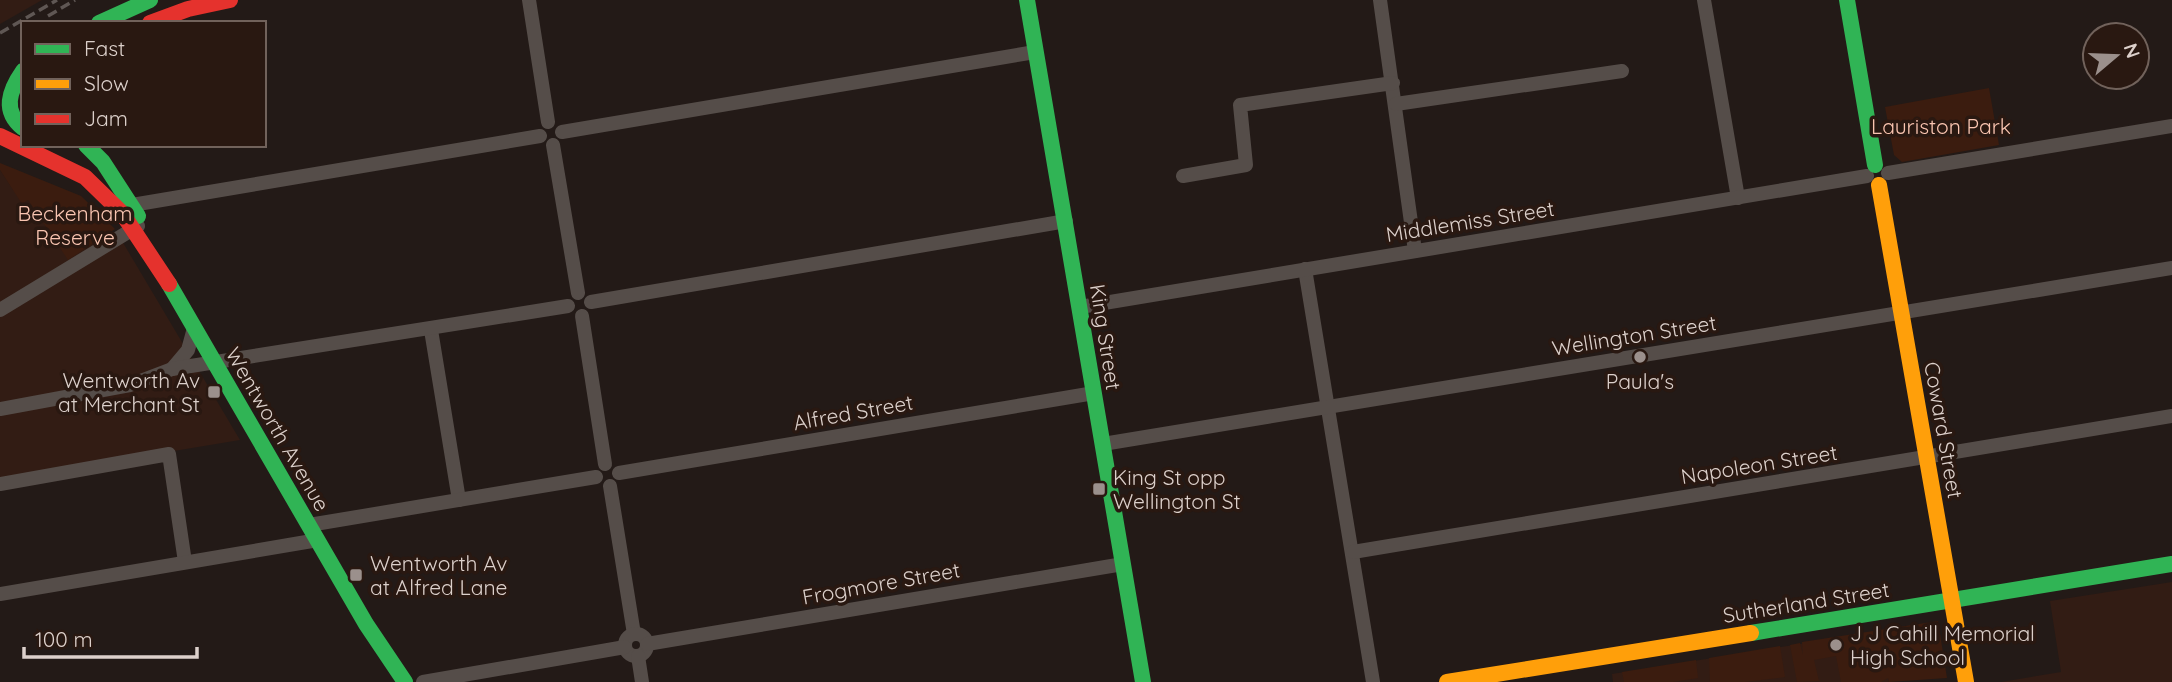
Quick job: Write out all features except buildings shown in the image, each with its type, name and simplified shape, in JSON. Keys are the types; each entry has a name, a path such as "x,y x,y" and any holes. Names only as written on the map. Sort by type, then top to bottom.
{"main road":[{"path":"103,21 150,0"},
{"path":"155,21 188,9 230,0"},
{"name":"King Street","path":"1027,0 1143,682"},
{"name":"Coward Street","path":"1847,0 1966,682"},
{"path":"0,73 21,70"},
{"path":"9,104 21,75"},
{"path":"9,104 21,91"},
{"path":"9,104 21,125"},
{"name":"Wentworth Avenue","path":"0,136 21,146"},
{"name":"Wentworth Avenue","path":"23,147 85,177 137,226"},
{"path":"61,147 74,157 85,177"},
{"name":"Wentworth Avenue","path":"88,147 103,162 132,205 137,226 194,328 366,624 405,682"},
{"name":"Sutherland Street","path":"1447,682 2172,564"},
{"name":"Wentworth Avenue","path":"366,624 390,682"}],"street":[{"path":"529,0 548,122"},
{"path":"1380,0 1415,251"},
{"path":"1704,0 1738,198"},
{"path":"562,132 1035,52"},
{"path":"1396,104 1622,71"},
{"path":"1183,176 1246,165 1240,105 1393,83"},
{"path":"548,122 556,123 562,132 561,141 553,145 543,142 540,136 540,129 548,122"},
{"name":"Middlemiss Street","path":"1080,307 2172,126"},
{"path":"132,205 540,136"},
{"path":"553,145 578,293"},
{"path":"591,302 1066,221"},
{"path":"0,310 137,226"},
{"name":"Wellington Street","path":"1103,444 2172,268"},
{"path":"1305,269 1373,682"},
{"path":"578,293 587,296 591,302 588,313 582,316 574,315 568,306 569,299 578,293"},
{"path":"0,409 130,385 172,369 431,330 568,306"},
{"path":"582,316 605,464"},
{"path":"172,369 188,350 194,328"},
{"path":"431,330 459,500"},
{"name":"Alfred Street","path":"619,473 1094,394"},
{"name":"Napoleon Street","path":"1353,552 2172,416"},
{"path":"0,484 169,454 185,562"},
{"path":"605,464 612,465 619,473 616,483 610,486 603,485 596,477 599,467 605,464"},
{"path":"309,525 596,477"},
{"path":"610,486 635,634"},
{"path":"0,594 318,540"},
{"name":"Frogmore Street","path":"647,644 1123,564"},
{"path":"635,634 641,635 647,644 646,651 638,656 628,653 625,647 628,637 635,634"},
{"path":"424,682 625,647"},
{"path":"638,656 642,682"}],"shaded area":[{"path":"0,0 42,0 0,24"},
{"path":"0,170 22,203 28,200 68,259 108,234 122,241 240,440 0,480"},
{"path":"2172,582 2172,682 2001,682 2061,672 2050,601"},
{"name":"J J Cahill Memorial High School","path":"1881,631 1889,682 1613,682 1612,674"}],"green space":[{"name":"Lauriston Park","path":"1989,88 1999,145 1902,162 1894,155 1885,107"},
{"name":"Beckenham Reserve","path":"0,163 81,196 115,229 68,260 28,200 22,204 0,170"},
{"path":"1938,621 1947,678 1889,682 1888,678 1881,682 1841,682 1836,656 1814,660 1819,681 1797,682 1790,645 1800,643 1803,655 1802,642"},
{"path":"1780,646 1785,677 1745,682 1710,682 1709,658"},
{"path":"1696,660 1698,678 1673,682 1624,682 1622,672"}],"railway":[{"path":"0,33 57,0"},
{"path":"48,16 75,0"}],"traffic: fast":[{"path":"103,21 150,0"},
{"path":"1027,0 1143,682"},
{"path":"1847,0 1875,165"},
{"path":"21,74 11,93 10,101 12,115 21,126"},
{"path":"88,147 103,162 138,216"},
{"path":"169,284 366,624 405,682"},
{"path":"1751,633 2172,564"}],"traffic: slow":[{"path":"1879,185 1966,682"},
{"path":"1447,682 1751,633"}],"traffic: jam":[{"path":"155,21 188,9 230,0"},
{"path":"0,136 21,146"},
{"path":"23,147 85,177 122,213 169,284"}],"place":[{"name":"Paula's","path":"1640,357"},
{"name":"Wentworth Av at Merchant St","path":"214,392"},
{"name":"King St opp Wellington St","path":"1099,489"},
{"name":"Wentworth Av at Alfred Lane","path":"356,575"},
{"name":"J J Cahill Memorial High School","path":"1836,645"}]}
